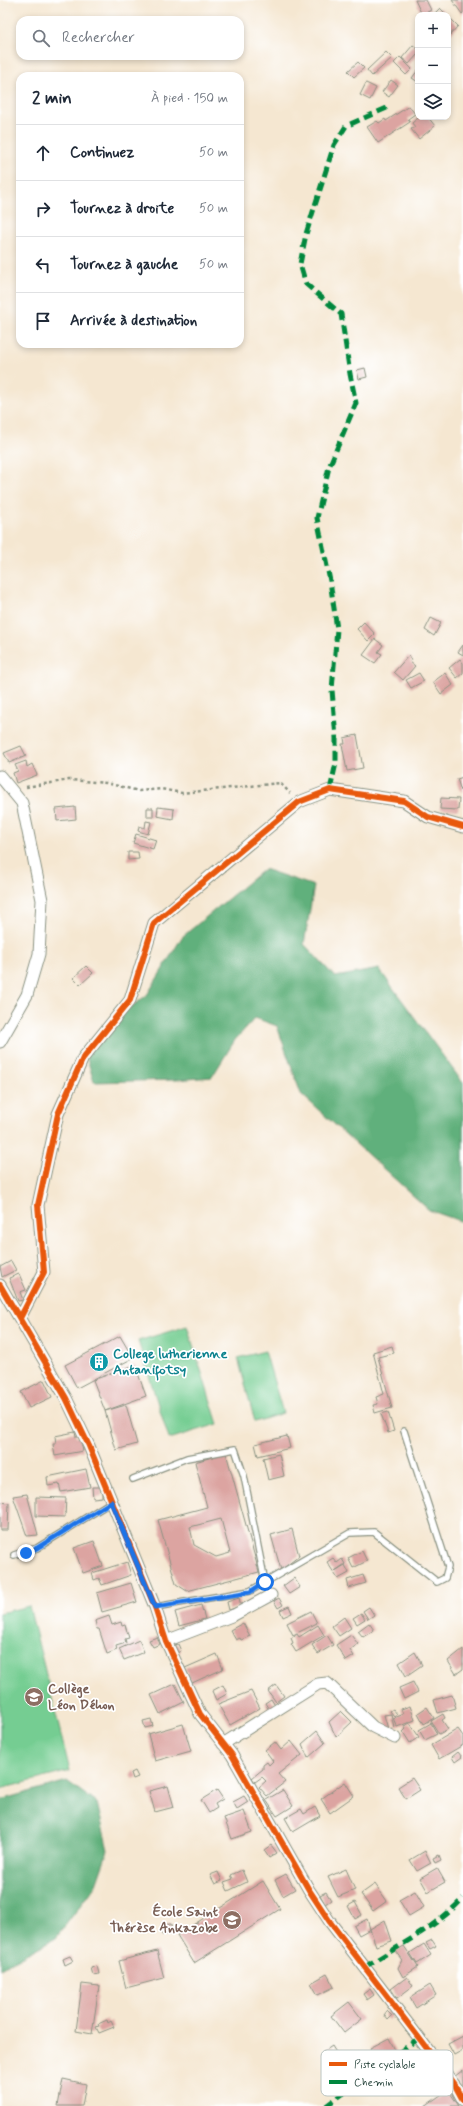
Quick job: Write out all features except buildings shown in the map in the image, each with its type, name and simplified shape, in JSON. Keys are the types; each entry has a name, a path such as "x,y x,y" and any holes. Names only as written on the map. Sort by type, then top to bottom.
{"street":[{"path":"0,776 22,803 42,900 39,954 27,995 0,1042"},
{"path":"20,1318 44,1272 38,1205 58,1114 83,1058 130,1000 154,923 299,802 330,790 404,801 428,817 463,827"},
{"path":"0,1285 66,1398 89,1446 155,1607 166,1641 200,1714 232,1755 309,1890 330,1922 428,2050"},
{"path":"166,1641 234,1616 271,1595"},
{"path":"223,1744 318,1684 327,1683 373,1727 395,1738"},
{"path":"453,2083 463,2100"}],"lane":[{"path":"155,1607 250,1592 350,1533 374,1532 437,1582 445,1578 448,1567 404,1431"},
{"path":"133,1479 188,1458 235,1449 244,1476 265,1582"},
{"path":"14,1555 37,1548 111,1502"}],"path":[{"path":"12,790 69,780 106,784 139,791 161,789 182,793 280,783 299,802"}],"green space":[{"path":"264,869 314,886 304,944 335,977 379,969 463,1083 463,1222 429,1210 301,1094 277,1026 255,1018 235,1040 212,1077 176,1080 94,1082 86,1055 116,1018 147,995 182,937"},
{"path":"187,1326 218,1424 169,1439 138,1341"},
{"path":"265,1351 283,1413 255,1422 238,1358"},
{"name":"Collège Léon Déhon","path":"29,1606 70,1771 0,1789 0,1613"},
{"path":"67,1781 97,1803 108,1850 96,1884 56,1938 0,1968 0,1800"}],"marked path":[{"path":"330,790 336,763 336,738 332,690 337,629 330,581 317,518 329,467 356,403 341,314 306,284 300,264 306,234 334,145 346,126 389,107"},
{"path":"365,1967 430,1927 463,1898"},
{"path":"403,2050 419,2038"},
{"path":"326,2106 340,2096"}],"cycle path":[{"path":"20,1318 44,1272 38,1205 58,1114 83,1058 130,1000 154,923 299,802 330,790 404,801 428,817 463,827"},
{"path":"0,1285 66,1398 89,1446 155,1607 166,1641 200,1714 232,1755 309,1890 330,1922 428,2050"},
{"path":"453,2083 463,2100"}],"place":[{"name":"College lutherienne Antanifotsy","path":"99,1362"},
{"name":"Collège Léon Déhon","path":"34,1697"},
{"name":"École Saint Thérèse Ankazobe","path":"232,1920"}],"route":[{"path":"26,1553 37,1548 111,1502 155,1607 250,1592 265,1582"}]}
